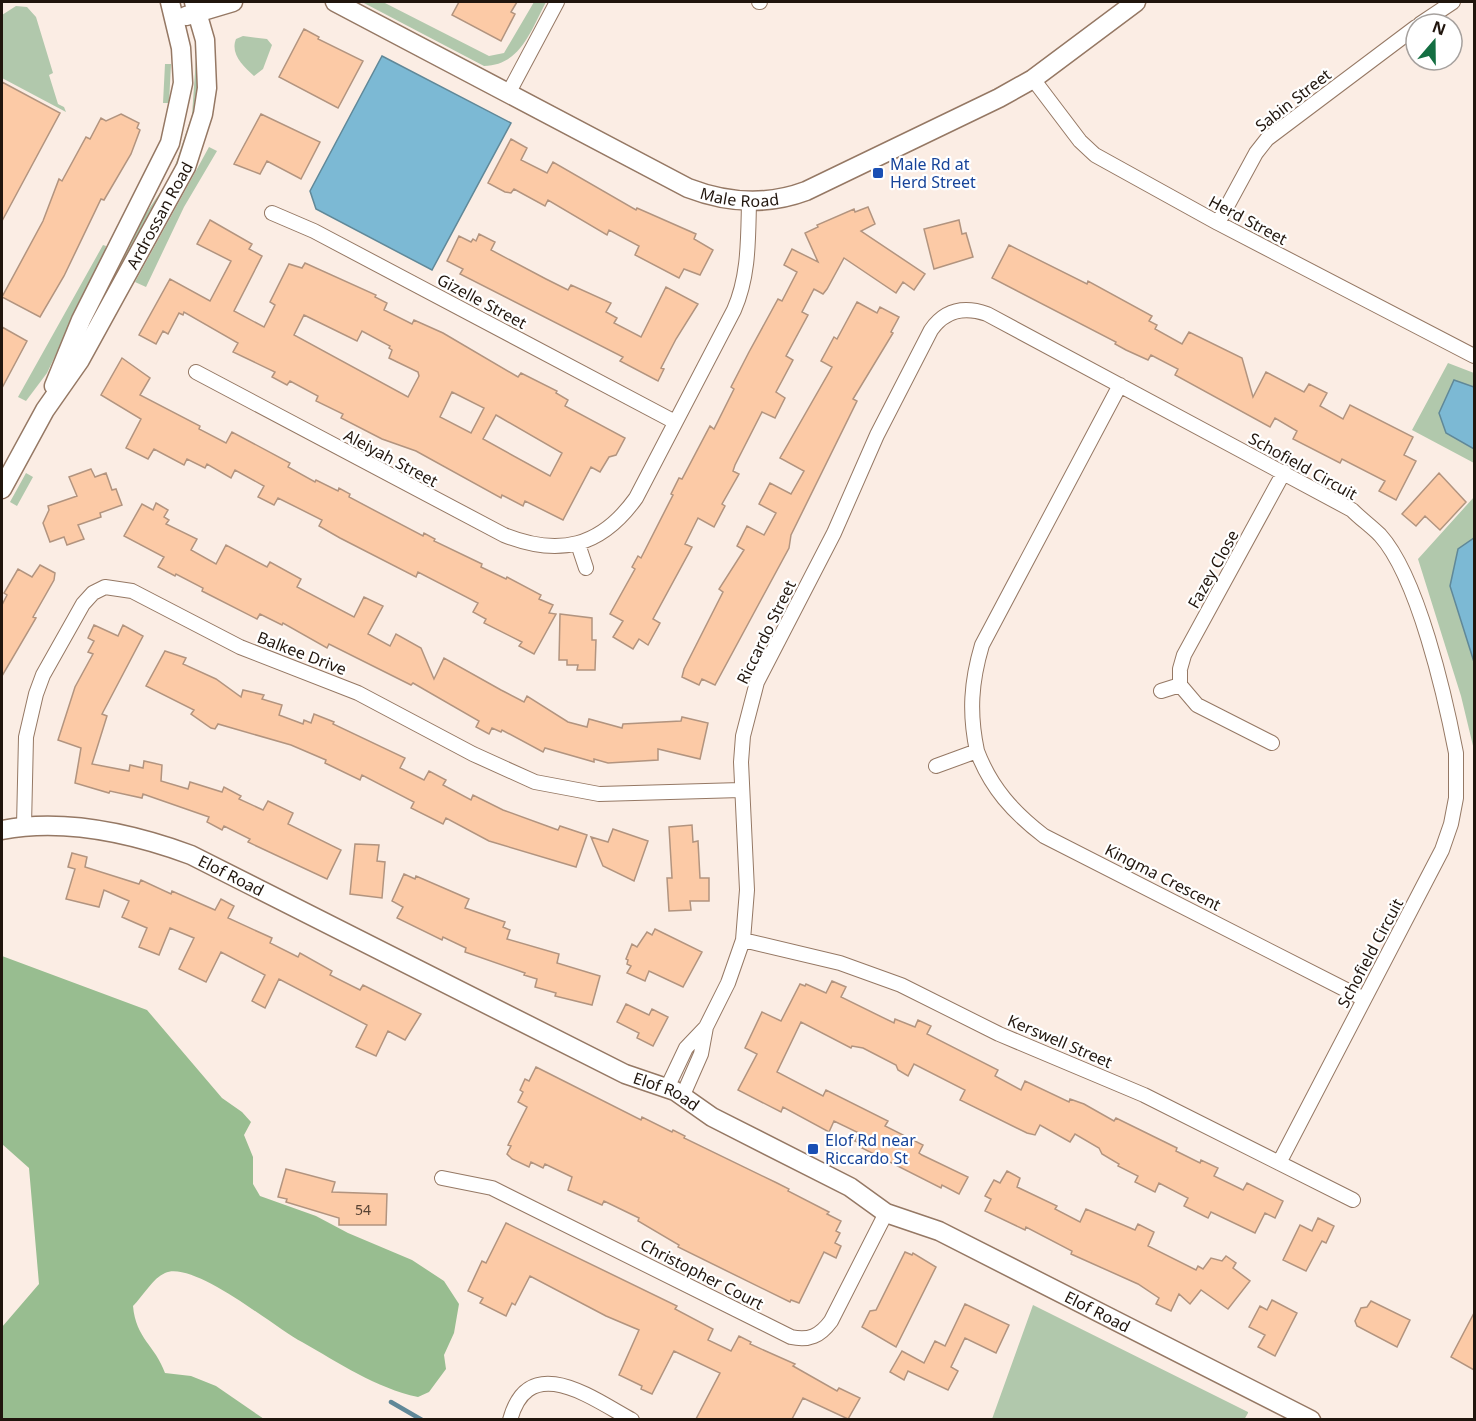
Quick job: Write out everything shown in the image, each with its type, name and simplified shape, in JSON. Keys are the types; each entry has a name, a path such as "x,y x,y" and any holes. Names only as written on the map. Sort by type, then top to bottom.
{"street":[{"path":"173,10 233,2"},
{"name":"Male Road","path":"335,2 688,188 717,198 749,203 783,198 806,191 999,99 1033,79 1136,2"},
{"path":"508,94 558,2"},
{"path":"1438,12 1453,2"},
{"name":"Ardrossan Road","path":"2,489 45,410 80,360 186,167 203,114 207,88 205,40 196,7"},
{"name":"Ardrossan Road","path":"45,410 81,320 170,143 183,83 181,48 173,10"},
{"name":"Sabin Street","path":"1218,223 1256,153 1267,139 1404,36"},
{"name":"Herd Street","path":"1033,79 1080,141 1095,155 1218,223 1474,356"},
{"name":"Aleiyah Street","path":"196,372 504,535 525,544 546,547 578,544 607,530 636,498 743,291 747,267 749,203"},
{"name":"Gizelle Street","path":"272,213 314,231 675,422"},
{"name":"Schofield Circuit","path":"948,314 967,309 987,314 1352,510 1381,536 1399,564 1419,608 1456,753 1456,798 1451,824 1442,850 1279,1163"},
{"name":"Riccardo Street","path":"675,1091 686,1048 706,1027 728,983 743,940 747,890 741,790 743,736 757,682 834,533 877,435 930,330 948,314"},
{"name":"Kingma Crescent","path":"1120,386 982,645 973,675 971,698 971,722 977,751 987,776 1002,798 1019,817 1044,836 1365,999"},
{"name":"Fazey Close","path":"1180,685 1180,669 1184,656 1284,472"},
{"path":"578,544 586,568"},
{"name":"Balkee Drive","path":"24,826 26,737 36,694 43,675 83,604 93,593 105,587 132,591 240,647 358,693 473,754 535,783 598,794 741,790"},
{"path":"1161,691 1180,685 1197,705 1272,743"},
{"path":"936,766 977,751"},
{"name":"Elof Road","path":"2,830 24,826 118,833 152,841 191,855 625,1074 675,1091 712,1117 850,1187 886,1213 939,1231 1311,1419"},
{"name":"Kerswell Street","path":"743,940 840,963 901,985 999,1034 1144,1095 1353,1200"},
{"name":"Christopher Court","path":"442,1178 492,1188 791,1337 802,1339 823,1332 831,1321 886,1213"},
{"path":"510,1419 520,1396 532,1387 554,1382 570,1386 632,1419"}],"green space":[{"path":"362,2 383,2 489,56 504,53 534,2 546,2 530,34 516,53 507,60 484,66"},
{"path":"16,6 27,7 36,17 53,73 49,75 58,104 64,107 66,112 2,78 2,15"},
{"path":"243,36 267,39 272,45 263,69 254,76 236,55 236,39"},
{"path":"196,59 200,59 199,102 186,151 87,336 80,333 140,222 172,175 192,115"},
{"path":"165,64 171,64 169,103 163,103"},
{"path":"209,147 217,151 184,207 146,287 135,282"},
{"path":"103,245 106,246 105,251 47,373 26,401 18,397"},
{"path":"1448,363 1474,373 1474,463 1412,430"},
{"path":"26,473 33,477 17,506 10,502"},
{"path":"1474,497 1474,750 1461,696 1418,559"},
{"path":"2,956 147,1010 222,1098 242,1112 251,1122 244,1135 253,1157 253,1184 260,1196 316,1216 348,1233 412,1260 444,1281 459,1304 454,1333 444,1355 446,1369 429,1392 418,1397 387,1388 302,1342 214,1285 195,1276 178,1272 161,1275 133,1306 142,1334 165,1373 191,1376 216,1386 264,1419 2,1419 2,1327 39,1284 29,1168 2,1144"},
{"path":"1033,1305 1248,1413 1244,1420 992,1419"}],"water":[{"path":"382,56 511,123 432,270 316,209 310,191"},
{"path":"1454,380 1474,387 1474,449 1446,433 1439,413"},
{"path":"1474,538 1474,662 1450,586 1458,549"}],"building":[{"path":"459,2 517,2 511,12 515,14 501,41 452,15"},
{"path":"304,29 319,37 318,39 363,61 338,108 279,77"},
{"path":"2,82 60,113 2,221"},
{"path":"121,114 139,123 137,128 140,130 131,154 104,200 101,199 64,276 40,317 2,297 43,221 59,179 62,181 86,137 90,139 101,118 106,121"},
{"path":"261,114 320,142 301,179 267,161 260,174 234,164"},
{"path":"511,139 527,148 521,160 547,173 553,162 636,210 637,208 696,234 694,239 713,250 700,275 684,269 679,278 635,255 639,246 609,230 607,235 548,200 545,206 514,189 511,193 505,192 488,183"},
{"path":"868,207 875,224 861,231 925,274 914,290 903,282 896,293 844,258 823,294 814,289 802,312 808,315 786,356 793,360 776,392 785,398 775,418 762,412 735,465 733,471 739,474 722,504 725,506 714,527 698,518 685,544 692,547 653,619 660,623 648,645 639,639 633,649 613,637 623,621 610,614 635,569 632,567 638,556 641,558 673,495 671,494 679,478 682,479 710,426 714,429 734,389 731,387 749,352 778,299 782,301 797,272 784,265 792,249 818,262 805,233 818,227 817,225 854,209 855,212"},
{"path":"210,220 252,244 249,249 262,256 234,311 264,327 275,305 270,302 289,264 302,268 305,263 376,295 375,297 387,303 384,310 412,324 414,320 443,333 518,377 521,373 557,391 556,393 568,400 565,406 625,438 616,455 609,457 600,472 591,467 563,520 525,501 523,506 502,495 501,498 416,451 382,439 341,418 343,414 316,401 318,396 290,381 287,385 272,377 275,372 233,352 238,343 184,312 183,315 179,313 168,334 163,331 156,344 139,335 170,279 210,301 231,261 197,244","holes":["304,315 357,341 362,331 390,346 392,350 389,358 418,372 419,376 408,397 294,335","452,392 484,408 471,433 440,417","496,415 562,453 550,476 483,439"]},
{"path":"959,220 962,234 966,233 973,257 934,269 924,229"},
{"path":"479,234 495,242 491,250 546,279 568,290 571,285 611,303 606,312 617,318 614,323 641,337 666,287 698,304 676,339 661,368 664,369 658,381 620,361 623,357 460,274 463,269 447,261 459,236 471,242 473,239 476,241"},
{"path":"1009,245 1087,284 1088,281 1152,316 1149,321 1157,325 1155,329 1182,344 1189,332 1242,358 1253,397 1266,372 1304,392 1309,384 1327,393 1320,406 1343,419 1350,405 1413,437 1404,455 1416,461 1396,500 1379,491 1385,481 1342,459 1340,463 1293,439 1297,431 1275,418 1270,427 1175,375 1178,369 1151,355 1148,360 1126,350 1115,344 1116,342 992,278"},
{"path":"857,302 877,313 880,307 899,317 891,332 893,333 853,399 857,401 791,535 789,548 715,685 702,679 699,685 682,677 684,669 723,592 719,589 744,550 737,546 747,526 764,535 776,513 759,504 770,483 791,494 804,471 780,458 832,367 821,361 834,337 837,339"},
{"path":"2,327 27,341 2,388"},
{"path":"122,358 150,378 140,395 200,426 199,429 226,443 232,432 290,463 288,467 315,482 316,480 338,491 339,488 350,494 349,497 482,564 481,567 506,579 507,577 541,595 539,599 553,605 549,613 556,614 534,654 519,646 522,642 484,623 486,619 473,612 478,603 418,572 416,577 340,538 319,526 322,520 278,498 274,505 258,497 264,486 235,470 231,478 207,464 205,468 187,459 184,465 154,449 148,459 126,448 141,419 101,395"},
{"path":"91,469 95,477 106,473 112,490 116,489 122,505 100,513 101,517 78,525 84,539 67,545 64,537 50,542 43,523 49,510 48,506 77,496 69,477"},
{"path":"1439,473 1466,502 1440,530 1425,516 1416,526 1402,514"},
{"path":"156,503 168,510 164,517 169,520 166,524 197,539 191,550 216,564 226,545 267,567 270,562 301,579 297,587 354,617 364,597 383,606 368,634 390,646 396,634 421,648 434,679 444,658 524,702 527,696 568,722 587,727 589,719 622,728 623,724 681,721 682,717 708,723 700,759 658,749 658,760 608,763 594,759 594,762 545,748 543,752 502,730 501,732 492,728 489,734 476,727 479,721 413,683 411,685 329,644 327,648 283,623 282,625 260,614 257,619 202,591 203,588 158,567 164,557 124,536 142,504 153,510"},
{"path":"40,565 55,573 54,580 33,617 36,618 2,676 2,605 7,595 4,593 18,569 32,577"},
{"path":"560,614 592,618 592,640 596,640 595,670 577,670 578,665 567,665 567,660 559,660"},
{"path":"94,625 118,636 123,625 143,636 102,714 107,716 92,764 129,771 130,765 143,768 144,761 162,765 161,781 188,789 190,782 222,792 224,787 241,796 239,799 263,810 268,801 293,813 288,824 341,850 327,879 248,842 250,839 224,826 222,830 207,822 209,817 143,794 142,798 110,791 109,793 75,783 81,748 58,740 75,687 93,654 88,652 94,641 88,638"},
{"path":"165,651 186,658 183,664 216,679 241,697 243,690 264,695 262,699 282,705 279,715 303,724 304,720 311,723 314,714 334,722 333,724 405,758 400,768 424,780 429,771 446,780 443,785 471,800 473,795 503,810 558,830 560,826 587,835 576,867 489,841 446,818 443,824 411,808 414,802 362,775 360,780 325,763 326,760 291,745 218,724 215,729 211,728 191,714 194,710 146,686"},
{"path":"692,825 693,842 698,841 700,878 709,878 709,901 690,901 691,910 669,911 667,878 672,878 669,827"},
{"path":"613,829 648,841 634,881 603,866 591,837 608,842"},
{"path":"355,844 379,845 377,861 385,862 382,898 350,894"},
{"path":"72,853 87,857 85,867 139,884 141,880 215,910 221,899 234,906 228,918 272,938 270,943 298,957 300,953 332,971 330,975 360,990 363,985 421,1014 405,1040 388,1031 376,1056 356,1047 367,1025 279,979 265,1008 252,1001 265,975 221,952 206,982 179,969 194,938 170,928 159,955 139,947 147,928 122,917 129,901 104,890 99,907 66,899 75,869 68,867"},
{"path":"404,874 415,879 416,876 469,899 465,908 505,922 503,927 510,930 507,939 559,954 557,963 600,976 592,1005 555,996 556,993 535,987 537,979 524,975 525,973 465,952 466,948 443,937 442,940 397,918 403,907 392,901"},
{"path":"655,929 702,952 683,987 649,971 645,981 627,973 631,966 627,964 626,959 632,944 637,947 647,932 652,935"},
{"path":"832,981 846,987 841,997 894,1023 895,1019 915,1027 918,1020 931,1026 927,1034 998,1070 995,1076 1021,1090 1025,1081 1069,1102 1070,1099 1084,1104 1114,1121 1116,1118 1177,1148 1176,1151 1200,1163 1201,1160 1218,1168 1214,1176 1243,1190 1247,1183 1283,1201 1275,1218 1265,1213 1255,1233 1211,1212 1208,1218 1184,1206 1188,1198 1159,1183 1155,1192 1135,1182 1138,1176 1118,1166 1119,1164 1102,1154 1099,1148 1075,1134 1070,1142 1040,1125 1035,1135 1027,1133 960,1100 965,1090 914,1064 908,1076 898,1070 896,1065 863,1048 852,1046 851,1048 801,1022 777,1072 823,1096 826,1090 888,1121 885,1126 923,1145 919,1153 968,1177 959,1194 942,1185 941,1188 860,1147 862,1144 855,1141 859,1133 834,1121 829,1132 783,1107 781,1112 738,1090 757,1054 745,1048 762,1012 781,1021 800,984 805,986 806,984 826,993"},
{"path":"626,1004 649,1015 652,1009 668,1017 653,1046 637,1038 639,1033 617,1022"},
{"path":"536,1067 641,1120 642,1117 672,1132 673,1130 685,1136 684,1138 789,1189 788,1191 829,1212 827,1214 841,1221 836,1231 840,1233 835,1243 841,1246 836,1258 824,1252 799,1303 791,1300 790,1302 678,1247 679,1245 638,1221 639,1218 604,1201 602,1205 568,1190 572,1177 545,1164 543,1168 531,1162 529,1167 512,1159 507,1154 511,1146 508,1145 527,1107 518,1102 523,1092 520,1090 525,1079 529,1081"},
{"path":"286,1169 335,1182 332,1192 387,1194 386,1225 339,1225 339,1218 286,1202 287,1199 278,1197"},
{"path":"1007,1171 1020,1178 1017,1187 1057,1206 1055,1209 1080,1222 1086,1209 1135,1230 1138,1224 1154,1232 1148,1246 1196,1270 1198,1266 1203,1269 1211,1258 1222,1261 1226,1256 1236,1263 1233,1268 1250,1281 1228,1309 1201,1290 1190,1304 1179,1294 1171,1311 1156,1304 1159,1298 1138,1284 1071,1254 1072,1251 1026,1227 1025,1230 985,1211 991,1199 985,1196 994,1180 1000,1183"},
{"path":"1318,1218 1334,1226 1326,1243 1322,1241 1306,1271 1283,1260 1300,1225 1312,1231"},
{"path":"506,1223 677,1306 675,1309 713,1329 708,1340 731,1351 739,1336 751,1342 750,1344 795,1364 793,1366 837,1391 839,1388 860,1398 848,1419 803,1398 792,1419 696,1419 720,1373 674,1351 652,1394 641,1389 642,1386 619,1375 639,1330 606,1316 530,1276 515,1305 512,1303 506,1316 480,1303 483,1298 468,1291 482,1261 486,1263"},
{"path":"905,1252 912,1255 913,1253 936,1267 896,1347 862,1327 870,1311 876,1310"},
{"path":"1272,1300 1297,1313 1275,1356 1258,1347 1265,1335 1249,1327 1260,1306 1267,1310"},
{"path":"1371,1301 1410,1320 1397,1347 1357,1326 1355,1321 1361,1308 1367,1307"},
{"path":"965,1304 1009,1325 996,1353 965,1338 951,1367 958,1371 948,1390 908,1371 904,1380 890,1372 902,1351 924,1363 935,1341 945,1346"},
{"path":"1474,1313 1474,1370 1451,1357"}],"waterway":[{"path":"391,1402 422,1420"}],"place":[{"name":"Male Rd at Herd Street","path":"878,173"},
{"name":"Elof Rd near Riccardo St","path":"813,1149"}]}
